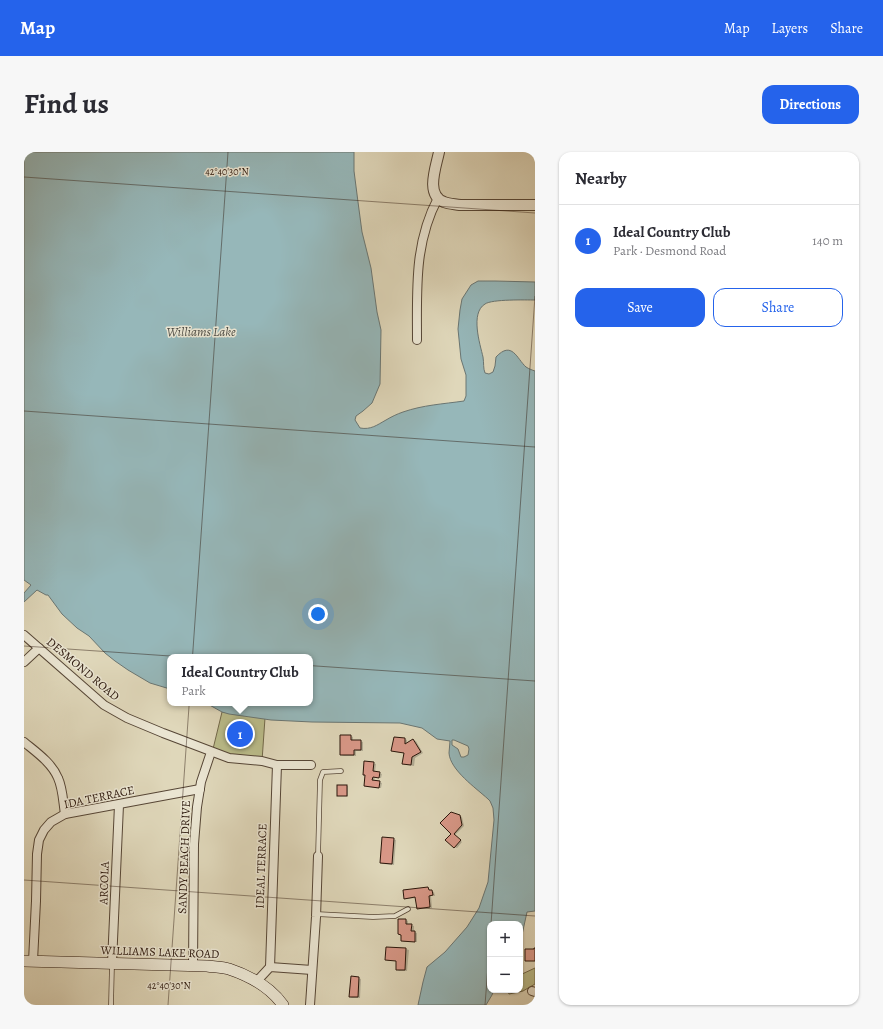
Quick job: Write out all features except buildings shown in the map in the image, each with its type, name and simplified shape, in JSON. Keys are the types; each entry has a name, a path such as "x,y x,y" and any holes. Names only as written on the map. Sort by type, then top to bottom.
{"main road":[{"name":"WILLIAMS LAKE ROAD","path":"28,961 207,966 228,969 257,981 276,996 283,1005"}],"street":[{"path":"439,152 433,183 434,192 438,198 446,202 460,204 535,206"},
{"path":"417,340 417,290 419,257 424,232 431,211 438,198"},
{"name":"DESMOND ROAD","path":"24,635 104,705 127,718 229,758 262,761 277,765 311,765"},
{"path":"24,662 39,648"},
{"path":"24,742 54,770 61,787 65,814"},
{"name":"SANDY BEACH DRIVE","path":"193,966 194,844 197,807 201,782 211,752"},
{"name":"IDEAL TERRACE","path":"270,967 277,765"},
{"name":"IDA TERRACE","path":"28,961 36,901 37,854 39,840 44,830 51,822 65,814 200,789"},
{"name":"ARCOLA","path":"112,963 119,805"},
{"path":"310,1005 318,856"},
{"path":"257,981 270,967 312,970"}],"lane":[{"path":"318,856 320,780 322,772 341,771"},
{"path":"316,914 373,917 395,916 408,909"},
{"path":"111,1005 112,963"}],"green space":[{"path":"222,712 265,718 262,761 229,758 213,749"},
{"path":"535,968 535,984 523,991 523,974"}],"water":[{"name":"Williams Lake","path":"24,152 354,152 354,171 362,232 371,268 381,330 380,384 372,403 356,416 355,420 360,428 374,427 394,416 418,408 464,401 466,396 466,375 461,359 458,329 462,299 471,285 478,281 535,282 535,300 489,302 480,308 477,321 478,337 485,373 489,374 493,372 496,357 506,350 514,353 526,367 535,371 535,911 527,912 523,930 523,921 487,921 487,993 493,993 486,1005 418,1005 427,967 445,952 467,927 479,908 488,882 494,820 493,808 490,801 464,778 454,766 450,759 449,753 450,741 437,739 422,728 400,723 271,720 222,712 211,706 313,706 313,654 167,654 167,688 150,683 115,661 89,636 77,628 62,614 48,595 37,590 24,602 24,593 31,585 24,580","holes":["452,740 468,746 468,755 461,757 458,749 452,745"]}],"place":[{"name":"Ideal Country Club","path":"240,734"}]}
